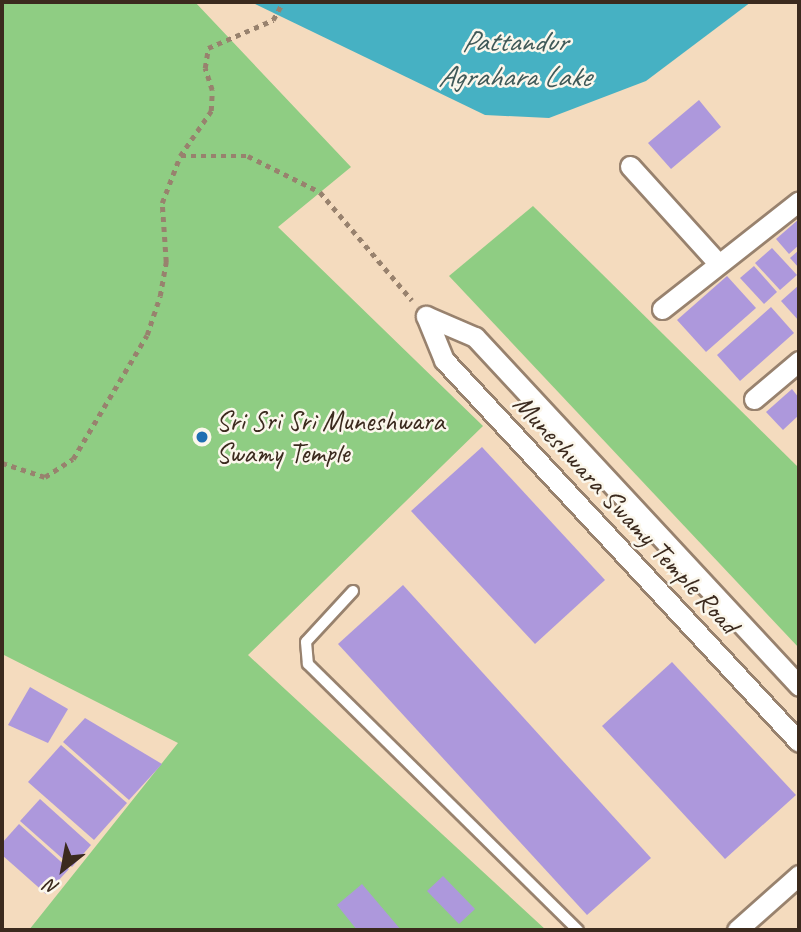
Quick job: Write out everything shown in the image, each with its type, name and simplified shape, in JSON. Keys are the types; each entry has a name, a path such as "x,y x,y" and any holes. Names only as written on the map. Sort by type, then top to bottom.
{"street":[{"path":"630,166 719,264"},
{"path":"662,309 799,201"},
{"name":"Muneshwara Swamy Temple Road","path":"426,316 475,337 799,686"},
{"name":"Muneshwara Swamy Temple Road","path":"426,316 444,360 799,742"},
{"path":"754,399 799,361"},
{"path":"737,930 799,875"}],"lane":[{"path":"353,591 306,642 308,664 578,930"}],"path":[{"path":"2,463 46,477 74,459 147,335 166,262 162,203 180,156 211,111 212,90 205,68 208,48 273,19 283,2"},
{"path":"180,156 248,156 320,192 426,316"}],"green space":[{"path":"2,2 195,2 351,167 278,227 483,426 248,655 546,930 29,930 178,743 2,654"},
{"path":"533,206 799,468 799,648 449,276"}],"water":[{"name":"Pattandur Agrahara Lake","path":"251,2 751,2 646,81 549,118 485,115"}],"building":[{"path":"699,100 721,127 671,169 648,143"},
{"path":"799,219 799,245 789,254 776,239"},
{"path":"772,248 797,275 780,290 755,263"},
{"path":"799,250 799,268 790,258"},
{"path":"754,266 777,292 764,304 740,278"},
{"path":"727,276 756,308 706,352 677,320"},
{"path":"799,285 799,321 781,301"},
{"path":"771,307 794,333 740,381 717,355"},
{"path":"792,389 799,398 799,415 783,430 766,412"},
{"path":"482,447 605,580 535,644 411,511"},
{"path":"403,585 651,858 587,915 338,644"},
{"path":"672,662 796,795 725,859 602,726"},
{"path":"30,687 68,709 48,743 8,725"},
{"path":"85,718 162,764 129,800 63,742"},
{"path":"61,745 127,803 94,840 28,782"},
{"path":"40,799 91,845 72,867 20,821"},
{"path":"19,824 69,869 46,894 2,855 2,843"},
{"path":"443,876 475,909 459,924 427,891"},
{"path":"362,884 401,930 357,930 337,905"}],"place":[{"name":"Sri Sri Sri Muneshwara Swamy Temple","path":"202,437"}]}
